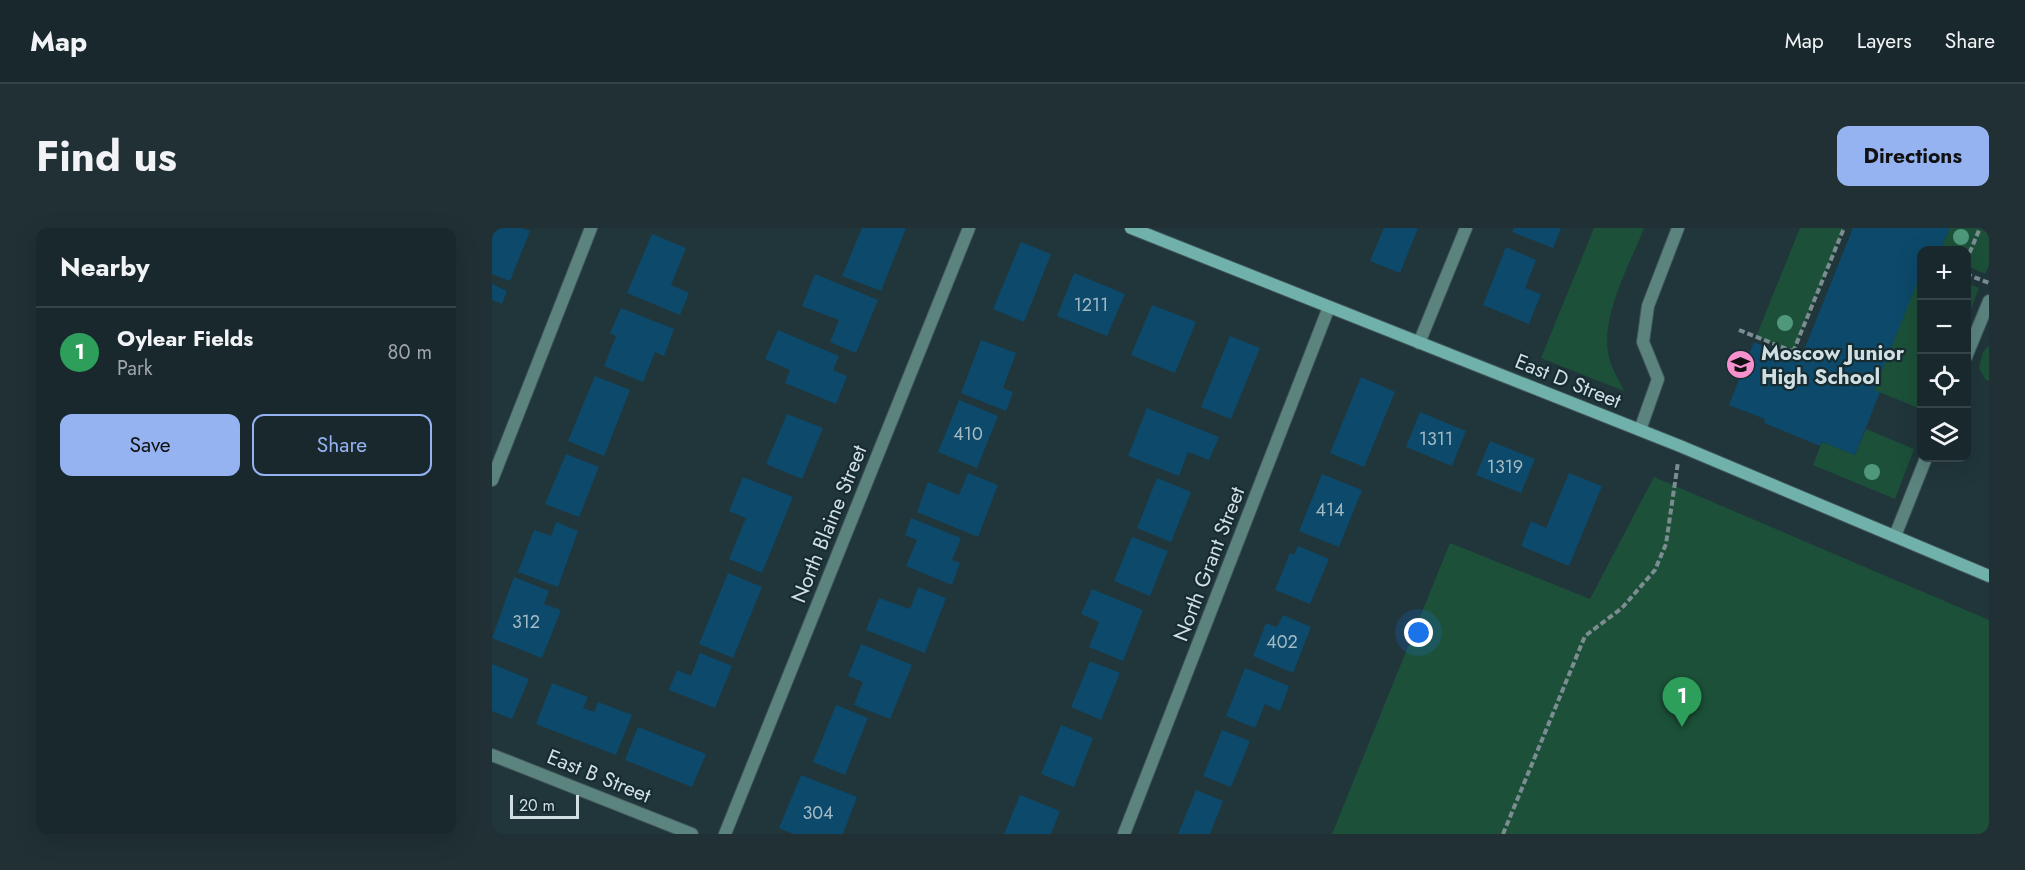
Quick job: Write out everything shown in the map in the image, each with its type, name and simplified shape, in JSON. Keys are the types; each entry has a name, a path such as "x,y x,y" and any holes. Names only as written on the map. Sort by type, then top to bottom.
{"street":[{"path":"492,480 591,228"},
{"name":"North Blaine Street","path":"725,834 969,228"},
{"name":"East D Street","path":"1131,228 1680,446 1989,576"},
{"path":"1419,343 1466,228"},
{"path":"1640,430 1658,379 1643,342 1648,306 1678,228"},
{"path":"1967,354 1989,301"},
{"name":"North Grant Street","path":"1124,834 1329,307"},
{"path":"1895,536 1924,462"},
{"name":"East B Street","path":"492,755 692,834"}],"path":[{"path":"1793,352 1844,228"},
{"path":"1971,249 1980,228"},
{"path":"1971,276 1989,283"},
{"path":"1740,330 1802,355"},
{"path":"1503,834 1585,636 1622,608 1655,570 1666,544 1680,446"}],"green space":[{"path":"1594,228 1644,228 1618,289 1607,337 1609,357 1624,391 1541,358"},
{"path":"1800,228 1844,228 1793,352 1756,337"},
{"path":"1950,228 1989,228 1989,265 1985,274 1971,268 1971,246 1942,246"},
{"path":"1917,281 1917,407 1874,390"},
{"path":"1971,285 1979,288 1971,309"},
{"path":"1989,346 1989,381 1985,379 1979,368 1983,352"},
{"path":"1866,429 1914,449 1895,499 1813,465 1822,442 1855,455"},
{"path":"1654,477 1989,620 1989,834 1332,834 1450,543 1590,599"}],"building":[{"path":"494,228 522,228 530,231 510,281 492,274"},
{"path":"862,228 906,228 881,291 842,276"},
{"path":"1384,228 1418,228 1400,273 1370,261"},
{"path":"1514,228 1561,228 1553,248 1512,232"},
{"path":"1853,228 1950,228 1942,246 1917,246 1917,283 1874,390 1880,392 1855,455 1822,442 1820,446 1764,423 1765,419 1729,405 1754,342 1800,360"},
{"path":"652,234 686,248 671,285 689,293 680,315 627,293"},
{"path":"1021,242 1051,254 1024,322 993,309"},
{"path":"1506,247 1536,260 1525,288 1541,294 1529,324 1483,305"},
{"path":"1074,273 1125,294 1107,336 1057,316"},
{"path":"815,274 878,300 856,353 830,342 839,320 802,306"},
{"path":"492,284 507,291 502,304 492,300"},
{"path":"1152,305 1196,322 1175,373 1131,355"},
{"path":"621,308 674,329 664,356 655,352 643,382 604,366 616,336 610,333"},
{"path":"778,330 839,356 833,370 847,376 836,404 785,383 790,370 765,359"},
{"path":"1230,336 1260,348 1231,419 1201,407"},
{"path":"981,340 1016,353 1003,388 1013,392 1006,411 961,393"},
{"path":"595,376 630,390 604,456 568,441"},
{"path":"1361,377 1395,392 1364,467 1330,453"},
{"path":"959,400 998,416 977,468 938,452"},
{"path":"1147,408 1219,437 1209,460 1188,452 1179,476 1128,456"},
{"path":"1420,412 1466,431 1452,466 1406,447"},
{"path":"787,414 823,428 802,479 766,464"},
{"path":"1490,441 1535,459 1521,493 1476,475"},
{"path":"566,454 599,467 579,517 545,504"},
{"path":"968,473 998,485 978,537 917,512 928,482 959,495"},
{"path":"1569,473 1602,486 1569,566 1521,546 1531,521 1546,528"},
{"path":"1322,474 1362,490 1339,547 1299,531"},
{"path":"743,477 793,497 762,573 729,559 746,518 729,511"},
{"path":"1157,478 1191,492 1171,542 1137,528"},
{"path":"911,518 961,538 952,560 960,563 952,585 906,566 917,540 905,535"},
{"path":"556,522 578,531 558,587 518,572 534,530 551,536"},
{"path":"1132,537 1168,551 1150,596 1114,581"},
{"path":"1298,546 1329,559 1310,604 1275,590 1290,553 1294,555"},
{"path":"728,573 762,587 733,658 699,644"},
{"path":"514,577 549,591 544,604 561,610 542,658 492,638"},
{"path":"918,587 946,598 925,653 866,630 879,598 910,609"},
{"path":"1092,589 1143,610 1123,661 1089,647 1099,622 1081,614"},
{"path":"1283,615 1311,627 1293,673 1253,656 1266,623 1277,627"},
{"path":"861,644 912,665 890,719 854,705 863,682 848,676"},
{"path":"700,653 732,666 715,708 669,690 677,670 691,676"},
{"path":"1090,661 1120,673 1101,720 1071,707"},
{"path":"492,664 529,679 512,719 492,711"},
{"path":"1245,668 1289,686 1280,711 1265,704 1255,728 1226,716"},
{"path":"552,683 588,697 583,708 594,712 598,702 632,715 616,755 536,724"},
{"path":"836,705 868,718 845,775 813,762"},
{"path":"1061,725 1093,738 1074,787 1041,774"},
{"path":"638,727 706,754 692,787 625,760"},
{"path":"1222,730 1250,741 1231,787 1203,776"},
{"path":"801,775 857,797 843,834 793,834 779,828"},
{"path":"1196,790 1223,801 1210,834 1178,834"},
{"path":"1020,795 1060,811 1051,834 1004,834"}],"place":[{"name":"Moscow Junior High School","path":"1740,365"},
{"name":"Oylear Fields","path":"1682,727"}]}
